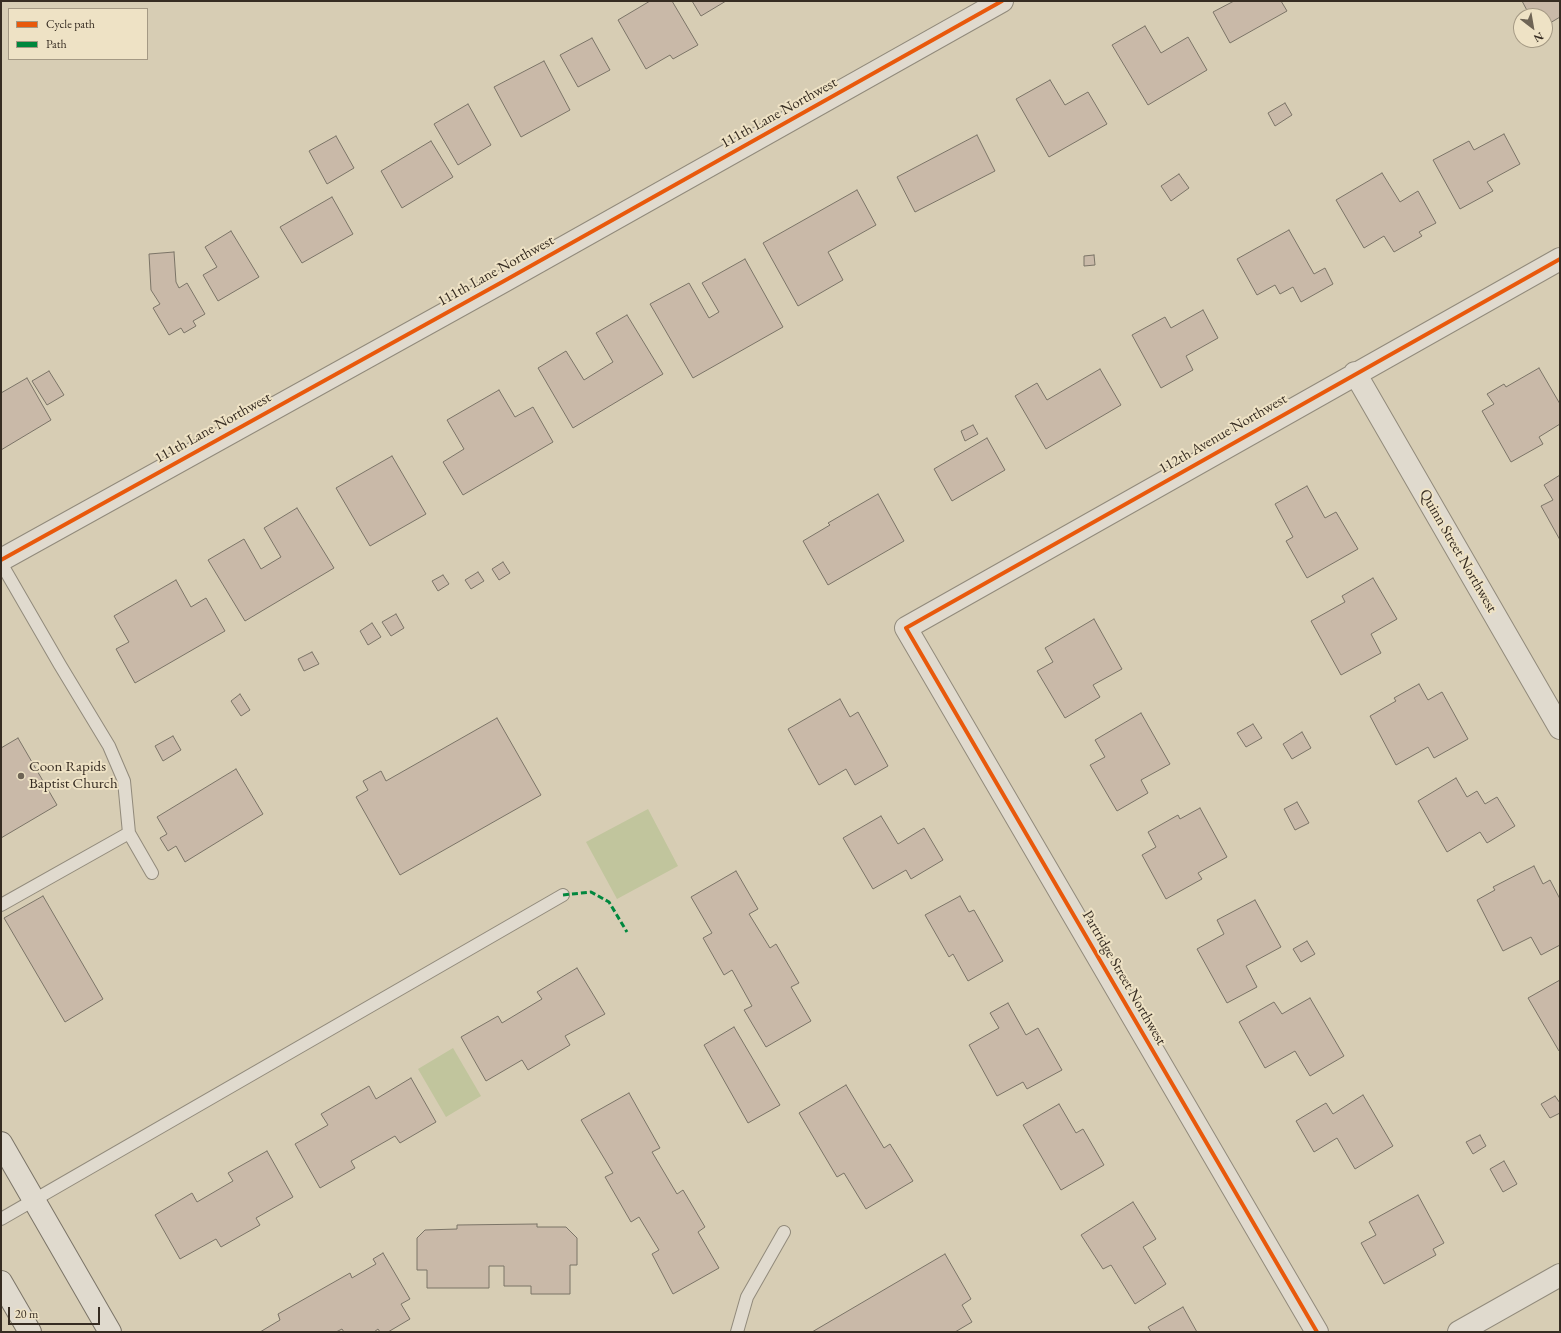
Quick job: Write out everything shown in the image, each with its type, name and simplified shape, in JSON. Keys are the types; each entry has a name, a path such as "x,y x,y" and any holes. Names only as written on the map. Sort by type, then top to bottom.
{"street":[{"name":"111th Lane Northwest","path":"1,560 1002,1"},
{"name":"112th Avenue Northwest","path":"910,636 906,628 1560,258"},
{"name":"Quinn Street Northwest","path":"1355,373 1560,728"},
{"name":"Partridge Street Northwest","path":"910,636 1317,1332"},
{"path":"1,1143 110,1332"},
{"path":"1459,1332 1560,1275"},
{"path":"1,1282 30,1332"}],"lane":[{"path":"1,563 109,746 124,781 130,833 152,873"},
{"path":"1,905 130,833"},
{"path":"1,1219 563,895"},
{"path":"737,1332 747,1297 784,1232"}],"green space":[{"path":"648,809 678,866 617,899 586,842"},
{"path":"453,1048 481,1096 446,1117 418,1069"}],"building":[{"path":"650,1 672,1 698,45 673,59 670,55 646,69 618,20"},
{"path":"692,1 726,1 701,16"},
{"path":"1234,1 1281,1 1287,11 1230,43 1213,12"},
{"path":"1522,1 1560,1 1560,17 1553,21 1553,8 1526,8"},
{"path":"1145,26 1161,53 1188,37 1207,70 1148,105 1112,45"},
{"path":"592,38 610,70 578,87 560,55"},
{"path":"544,61 570,110 521,137 494,87"},
{"path":"1050,80 1065,105 1088,92 1107,124 1049,157 1016,99"},
{"path":"1285,103 1292,115 1275,126 1268,113"},
{"path":"468,104 491,145 458,165 434,124"},
{"path":"1504,134 1520,164 1487,182 1493,191 1460,209 1433,160 1469,141 1474,150"},
{"path":"977,135 995,171 915,212 897,177"},
{"path":"336,136 354,168 327,184 309,151"},
{"path":"431,141 453,177 402,208 381,171"},
{"path":"1382,173 1400,202 1418,191 1436,223 1419,232 1422,236 1394,252 1384,236 1364,248 1336,200"},
{"path":"1179,174 1189,188 1171,201 1161,186"},
{"path":"857,190 876,225 828,252 843,280 798,306 763,243"},
{"path":"332,197 353,234 302,263 280,227"},
{"path":"1289,230 1314,274 1325,268 1333,284 1301,302 1293,287 1280,294 1275,285 1257,295 1237,259"},
{"path":"231,231 259,277 218,301 203,275 217,267 205,247"},
{"path":"174,252 176,282 179,288 187,283 205,314 193,321 196,326 184,333 181,328 169,335 153,308 160,304 151,290 149,254"},
{"path":"1094,255 1095,265 1084,266 1084,256"},
{"path":"745,259 783,327 693,378 650,304 689,283 709,318 719,312 702,283"},
{"path":"1203,310 1218,338 1186,356 1193,370 1161,388 1132,335 1165,317 1171,328"},
{"path":"627,315 663,374 573,428 538,368 566,351 584,380 613,362 596,333"},
{"path":"1539,368 1560,404 1560,424 1539,437 1543,444 1511,462 1482,411 1494,404 1487,394 1504,384 1506,387"},
{"path":"1100,369 1121,405 1046,449 1015,396 1037,383 1047,400"},
{"path":"49,371 64,395 47,405 32,381"},
{"path":"27,378 51,420 1,450 1,393"},
{"path":"499,390 515,417 533,407 553,442 463,495 443,462 464,449 447,420"},
{"path":"973,425 978,434 965,441 961,431"},
{"path":"987,438 1005,470 952,501 934,469"},
{"path":"392,456 426,514 370,546 336,488"},
{"path":"1560,475 1560,540 1541,506 1553,500 1544,485"},
{"path":"1307,486 1325,518 1336,512 1358,549 1307,578 1286,541 1293,537 1275,504"},
{"path":"878,494 904,541 828,585 803,541 830,525 828,523"},
{"path":"297,508 334,568 245,621 208,560 244,539 261,569 281,557 264,528"},
{"path":"503,562 510,573 499,580 492,569"},
{"path":"478,572 484,581 471,589 465,580"},
{"path":"443,575 449,584 438,591 432,581"},
{"path":"1373,578 1397,619 1371,634 1381,653 1341,675 1311,621 1345,602 1342,596"},
{"path":"176,580 191,607 206,598 225,631 135,683 116,649 129,642 114,616"},
{"path":"396,614 404,628 391,636 382,622"},
{"path":"1094,619 1122,669 1093,685 1100,697 1065,718 1037,671 1053,662 1045,648"},
{"path":"372,623 381,637 368,645 360,631"},
{"path":"312,652 319,664 304,671 298,659"},
{"path":"1419,684 1428,700 1442,692 1468,739 1434,758 1428,747 1396,765 1370,716 1396,701 1394,698"},
{"path":"240,694 250,710 241,716 231,701"},
{"path":"840,699 850,717 858,712 888,766 855,785 846,769 819,785 788,729"},
{"path":"1141,713 1170,764 1141,780 1148,793 1117,811 1090,765 1105,757 1095,740"},
{"path":"497,718 541,795 400,875 356,797 368,790 363,781 381,771 386,781"},
{"path":"1253,724 1262,738 1246,747 1237,733"},
{"path":"1302,732 1311,748 1292,759 1283,744"},
{"path":"173,736 181,750 163,761 155,746"},
{"name":"Coon Rapids Baptist Church","path":"18,738 57,805 1,838 1,748"},
{"path":"236,769 263,814 185,862 176,846 168,851 160,838 167,834 157,817"},
{"path":"1456,778 1467,797 1477,791 1485,804 1497,797 1515,826 1487,843 1480,832 1447,852 1418,801"},
{"path":"1297,802 1309,823 1295,830 1284,809"},
{"path":"1200,808 1227,857 1198,873 1202,879 1166,899 1142,855 1156,847 1148,832 1178,815 1180,819"},
{"path":"881,816 898,844 924,828 943,860 911,879 906,870 873,889 843,838"},
{"path":"1534,866 1543,884 1550,880 1560,899 1560,945 1541,955 1531,937 1503,951 1477,900 1495,890 1493,887"},
{"path":"736,871 758,909 749,914 770,948 776,944 799,983 791,987 811,1021 766,1047 744,1010 752,1006 732,970 724,975 703,938 712,933 691,897"},
{"path":"43,896 103,999 65,1022 4,918"},
{"path":"960,896 969,912 974,910 1003,961 968,981 953,954 949,957 925,915"},
{"path":"1255,900 1281,947 1246,966 1257,987 1227,1003 1197,949 1224,934 1217,920"},
{"path":"1307,941 1315,954 1301,962 1293,949"},
{"path":"577,968 605,1014 565,1036 570,1045 528,1070 522,1060 486,1081 461,1037 498,1016 502,1023 542,999 537,992"},
{"path":"1560,980 1560,1050 1559,1051 1528,998"},
{"path":"1310,998 1344,1056 1310,1076 1295,1051 1265,1068 1239,1022 1274,1002 1282,1014"},
{"path":"1008,1003 1026,1035 1038,1028 1062,1070 1027,1089 1023,1082 997,1096 969,1045 999,1028 990,1013"},
{"path":"734,1027 780,1105 748,1123 704,1045"},
{"path":"411,1078 436,1122 400,1143 395,1136 351,1161 355,1168 320,1188 295,1144 328,1125 321,1114 369,1086 376,1099"},
{"path":"846,1085 884,1148 890,1144 913,1181 866,1209 844,1173 837,1177 799,1113"},
{"path":"629,1093 660,1148 652,1152 677,1194 683,1190 705,1227 698,1232 719,1268 673,1294 652,1254 659,1250 639,1217 631,1222 605,1177 613,1173 581,1120"},
{"path":"1363,1095 1393,1146 1355,1169 1337,1138 1314,1152 1296,1121 1326,1103 1333,1114"},
{"path":"1555,1096 1560,1103 1560,1113 1550,1118 1541,1104"},
{"path":"1059,1104 1076,1133 1083,1129 1104,1165 1061,1190 1023,1125"},
{"path":"1480,1135 1486,1146 1473,1154 1466,1142"},
{"path":"267,1151 293,1197 256,1218 260,1225 221,1247 216,1239 180,1259 155,1215 192,1193 197,1202 233,1181 228,1173"},
{"path":"1504,1161 1517,1184 1503,1192 1490,1169"},
{"path":"1418,1195 1444,1243 1433,1249 1436,1255 1384,1284 1361,1243 1376,1235 1369,1222"},
{"path":"1133,1202 1156,1239 1143,1247 1166,1284 1135,1304 1111,1265 1103,1269 1081,1235"},
{"path":"537,1224 537,1227 566,1227 577,1238 577,1265 570,1265 570,1294 531,1294 531,1286 504,1286 504,1266 489,1266 489,1288 427,1288 427,1270 417,1270 417,1238 425,1230 457,1229 457,1225"},
{"path":"383,1253 410,1299 401,1304 410,1319 388,1332 380,1332 378,1329 374,1332 344,1332 342,1329 336,1332 260,1332 280,1320 278,1314 350,1273 352,1278 376,1264 373,1259"},
{"path":"945,1254 971,1299 962,1305 972,1322 955,1332 812,1332"},
{"path":"1183,1307 1197,1332 1151,1332 1148,1327"}],"marked path":[{"path":"563,895 591,892 609,902 627,932"}],"cycle path":[{"path":"1,560 504,281 1002,1"},
{"path":"1317,1332 906,628 1560,259"}],"place":[{"name":"Coon Rapids Baptist Church","path":"21,776"}]}
